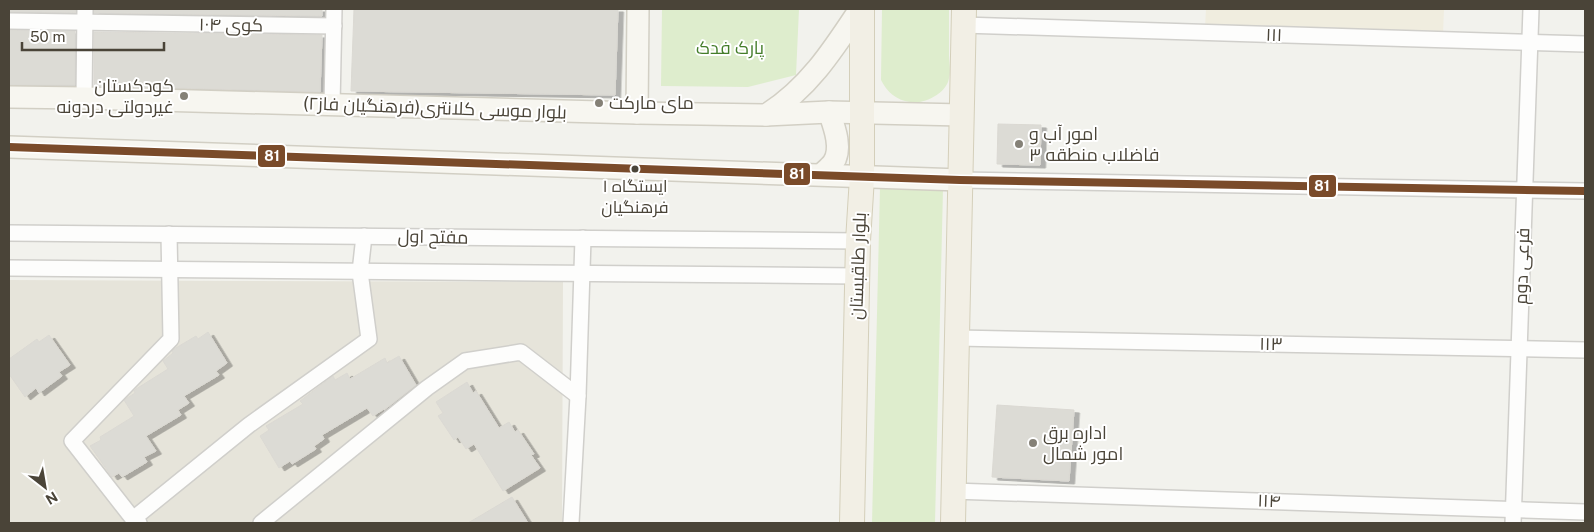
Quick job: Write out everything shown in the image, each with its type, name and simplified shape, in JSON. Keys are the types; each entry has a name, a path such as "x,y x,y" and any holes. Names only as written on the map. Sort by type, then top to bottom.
{"main road":[{"path":"637,113 638,9"},
{"path":"766,115 783,104 817,71 861,9"},
{"name":"بلوار طاقبستان","path":"852,523 858,241 862,177 861,9"},
{"path":"953,523 964,17"},
{"name":"بلوار موسی کلانتری(فرهنگیان فاز۲)","path":"9,98 84,98 637,113 766,115 829,112 962,115"},
{"path":"822,174 834,162 837,147 836,129 829,112"},
{"path":"9,136 32,146"},
{"path":"9,147 32,146 960,180"}],"street":[{"path":"332,105 334,9"},
{"name":"فرعی دوم","path":"1513,516 1531,9"},
{"path":"84,98 85,16"},
{"name":"کوی ۱۰۴","path":"9,21 85,16 334,26"},
{"name":"۱۱۱","path":"964,17 1585,44"},
{"path":"960,180 1585,191"},
{"name":"مفتح اول","path":"9,233 858,241"},
{"path":"169,234 171,339 72,442 136,521 249,425 369,339 360,272 364,236"},
{"path":"571,523 578,396 583,238"},
{"name":"مفتح اول","path":"9,268 857,276"},
{"name":"۱۱۳","path":"957,338 1585,350"},
{"path":"261,523 427,388 465,361 521,352 578,396"},
{"name":"۱۱۴","path":"954,491 1513,516 1585,512"}],"shaded area":[{"path":"1206,9 1444,9 1443,34 1205,27"},
{"path":"9,280 563,282 562,523 9,523"}],"green space":[{"name":"پارک فدک","path":"662,9 799,9 796,75 748,87 661,86"},
{"path":"882,9 949,9 950,75 944,89 934,97 922,102 905,101 892,95 883,84 881,80"},
{"path":"880,188 943,189 935,523 872,523"}],"building":[{"path":"9,9 76,9 76,13 9,12"},
{"path":"94,9 322,9 322,16 94,13"},
{"path":"354,9 618,9 615,95 351,91"},
{"path":"9,30 75,31 75,85 9,85"},
{"path":"94,32 322,35 320,92 94,86"},
{"name":"امور آب و فاضلاب منطقه ۳","path":"998,124 1041,125 1040,165 997,164"},
{"path":"208,332 227,363 216,371 219,375 184,396 189,403 178,410 181,415 146,436 156,451 144,457 147,462 122,477 119,473 112,477 90,446 101,440 100,437 134,416 124,400 135,393 136,389 168,369 163,361 173,353 174,349 196,336 198,339"},
{"path":"49,335 70,365 59,372 62,376 39,393 36,388 25,397 9,374 9,359 37,339 39,342"},
{"path":"399,356 416,385 384,410 373,416 367,408 322,435 324,439 314,446 316,449 292,464 290,461 279,468 260,436 269,430 266,426 303,404 300,401 333,376 335,380 347,373 350,379 385,358 387,363"},
{"path":"467,382 473,393 476,391 499,428 509,422 515,432 518,430 534,454 531,455 540,468 503,491 474,444 466,449 458,437 454,440 438,416 443,413 436,402"},
{"name":"اداره برق امور شمال","path":"997,405 1074,410 1069,481 992,477"},
{"path":"512,497 528,523 468,523"}],"transit line":[{"name":"81","path":"9,147 960,180 1585,191"}],"place":[{"name":"کودکستان غیردولتی دردونه","path":"184,96"},
{"name":"مای مارکت","path":"599,103"},
{"name":"امور آب و فاضلاب منطقه ۳","path":"1019,144"},
{"name":"ایستگاه ۱ فرهنگیان","path":"635,169"},
{"name":"اداره برق امور شمال","path":"1033,443"}]}
